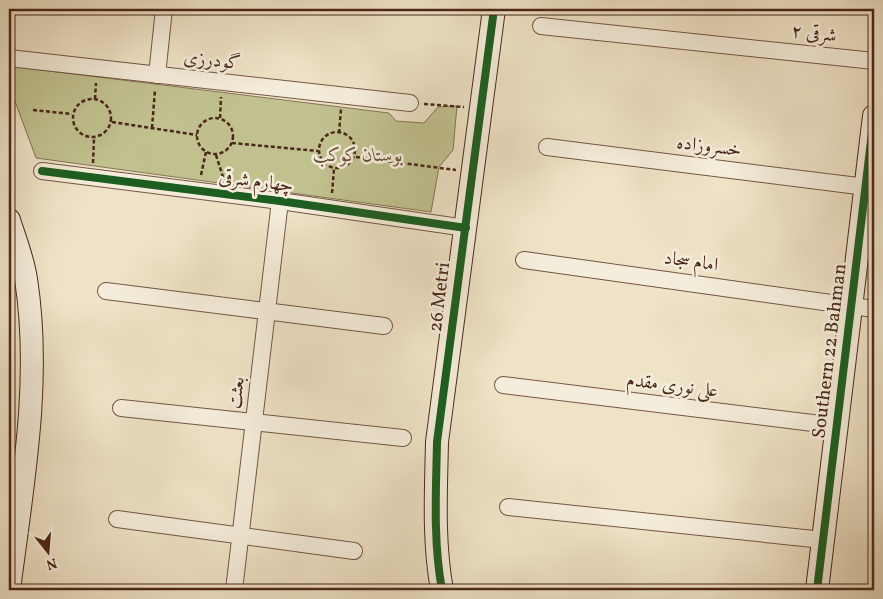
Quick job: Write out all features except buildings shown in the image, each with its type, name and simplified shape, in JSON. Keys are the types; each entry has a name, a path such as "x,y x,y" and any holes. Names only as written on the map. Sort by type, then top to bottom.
{"street":[{"path":"157,75 164,9"},
{"name":"26 Metri","path":"442,590 438,570 435,509 437,442 494,9"},
{"name":"۲ شرقی","path":"541,26 874,61"},
{"name":"گودرزی","path":"9,58 410,103"},
{"name":"Southern 22 Bahman","path":"817,590 874,116"},
{"name":"خسروزاده","path":"547,147 866,187"},
{"name":"چهارم شرقی","path":"42,171 228,194 466,228"},
{"name":"بعثت","path":"234,590 280,201"},
{"path":"9,220 17,278 32,352 29,436 9,590"},
{"name":"امام سجاد","path":"524,260 874,308"},
{"path":"106,291 384,326"},
{"name":"علی نوری مقدم","path":"503,385 837,426"},
{"path":"121,408 403,438"},
{"path":"508,507 823,540"},
{"path":"117,519 354,551"}],"path":[{"path":"152,128 157,75"},
{"path":"220,118 221,82"},
{"path":"339,133 342,96"},
{"path":"90,98 102,100 110,109 112,122 105,133 94,138 82,135 73,126 72,114 78,103 90,98"},
{"path":"410,103 482,108"},
{"path":"33,110 72,114"},
{"path":"220,118 229,123 234,133 232,143 226,152 216,155 206,152 199,145 197,135 200,125 209,119 220,118"},
{"path":"112,122 197,135"},
{"path":"334,132 347,134 355,144 356,157 347,167 334,169 323,163 318,151 322,138 334,132"},
{"path":"92,178 94,138"},
{"path":"232,143 318,151"},
{"path":"197,190 206,152"},
{"path":"216,155 228,194"},
{"path":"356,157 474,172"},
{"path":"331,208 334,169"}],"green space":[{"name":"بوستان کوکب","path":"9,66 389,113 396,121 424,123 438,107 457,106 453,150 439,167 431,212 36,158 9,85"}],"cycle path":[{"path":"442,590 436,535 437,442 494,9"},
{"path":"817,590 874,116"},
{"path":"42,171 280,201 466,228"}]}
